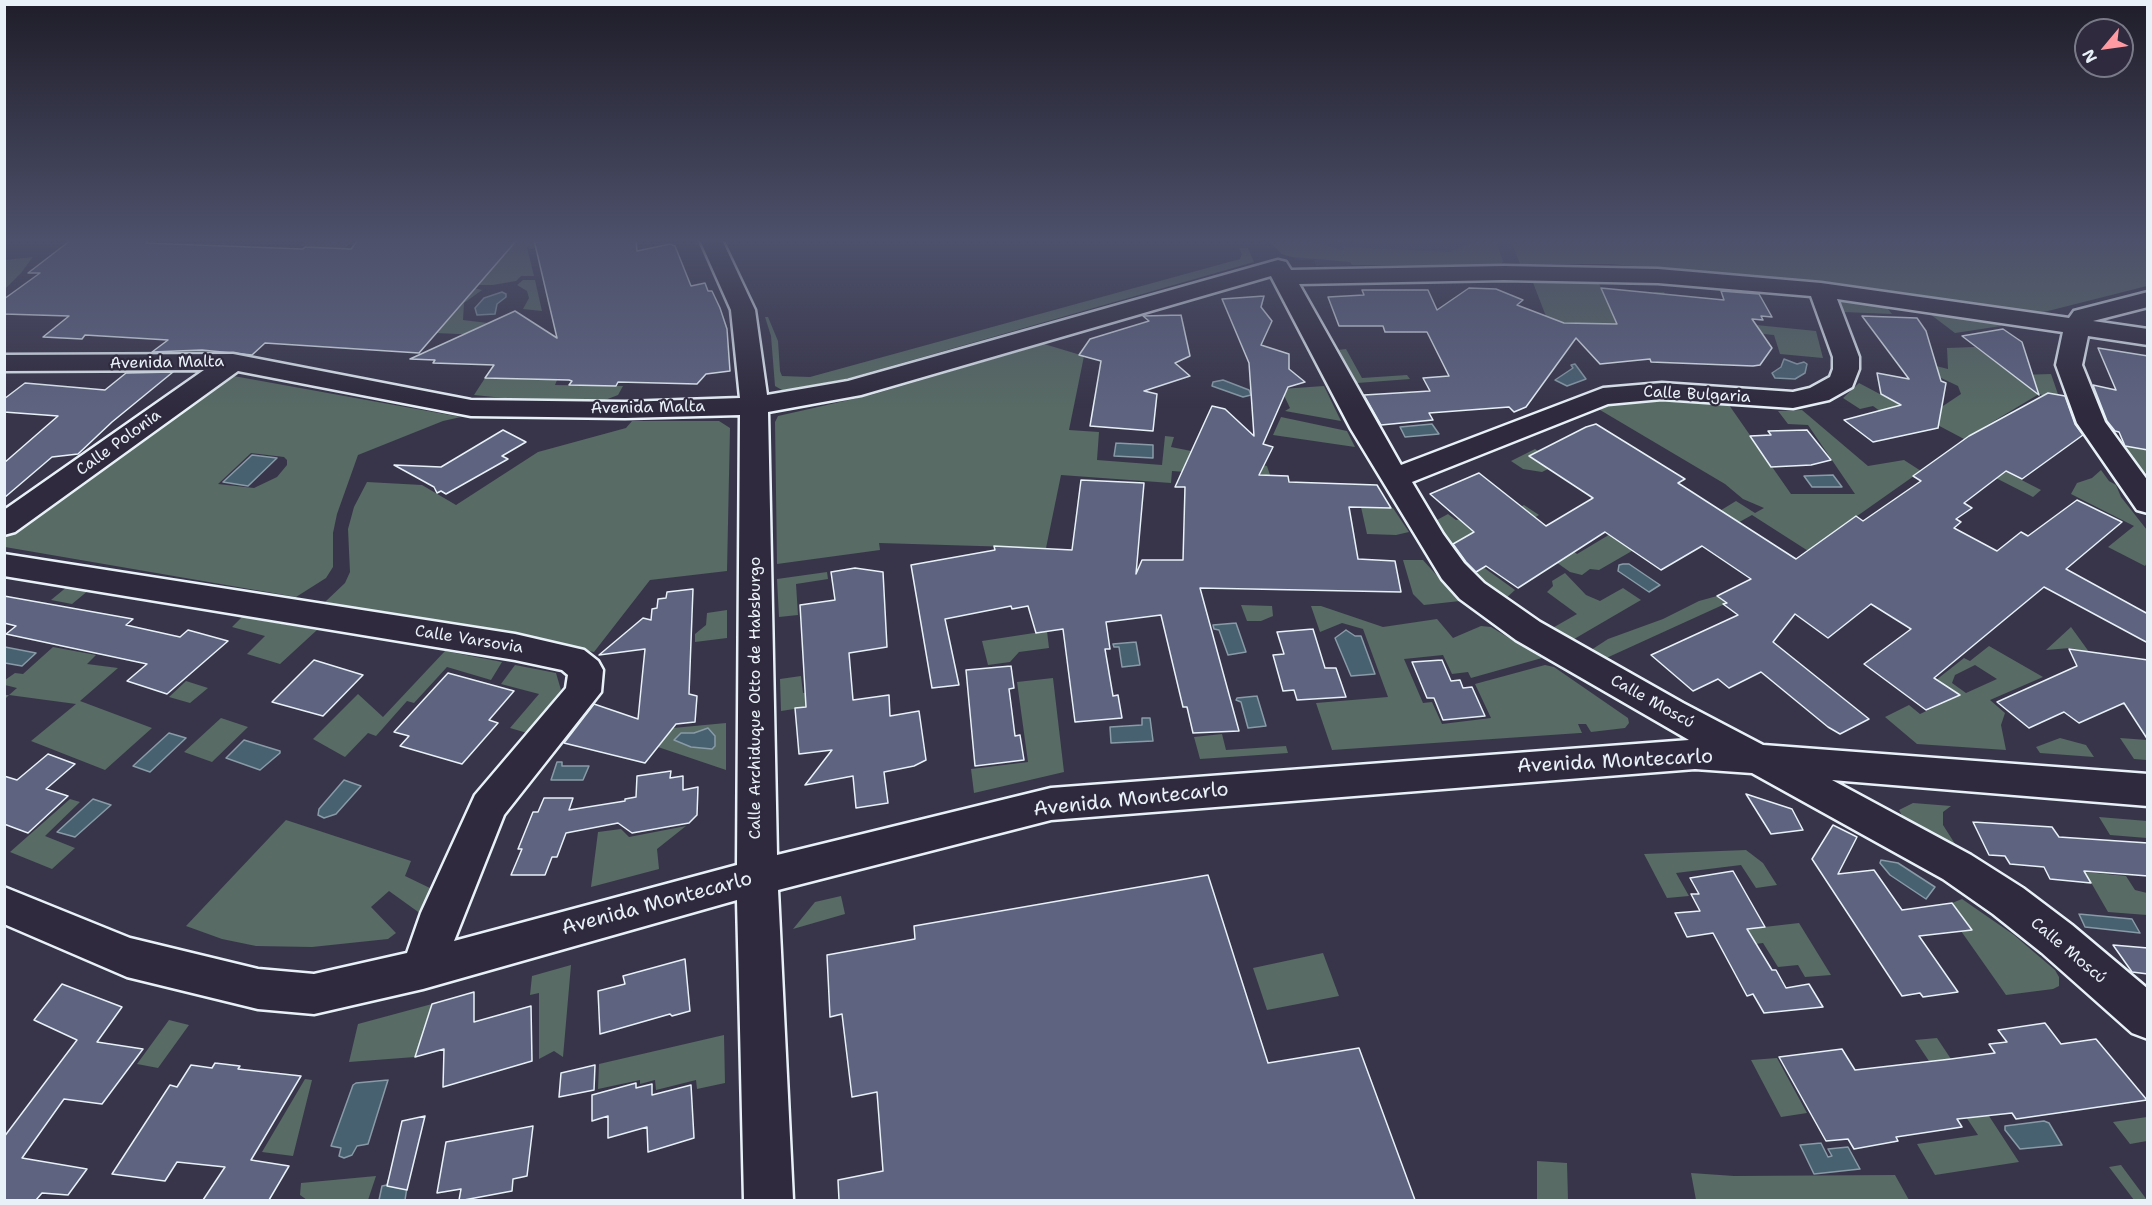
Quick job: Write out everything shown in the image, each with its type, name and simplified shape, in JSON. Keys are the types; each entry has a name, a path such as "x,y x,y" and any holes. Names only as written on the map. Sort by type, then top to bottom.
{"street":[{"name":"Calle Archiduque Otto de Habsburgo","path":"737,296 743,310 749,344 754,406 758,877 769,1200"},
{"name":"Avenida Malta","path":"4,363 233,362 471,408 625,410 754,406 850,389 1192,296"},
{"name":"Calle Moscú","path":"1294,296 1365,429 1395,478 1453,571 1479,596 1528,631 1759,760 1893,830 2000,895 2057,939 2148,1018"},
{"name":"Calle Bulgaria","path":"1395,478 1603,396 1662,391 1792,400 1819,394 1842,381 1846,369 1846,357 1823,296"},
{"name":"Avenida Malta","path":"1865,296 2148,337"},
{"path":"2148,299 2083,316 2077,326 2069,364 2091,423 2148,502"},
{"name":"Calle Polonia","path":"4,525 233,362"},
{"name":"Calle Varsovia","path":"4,565 515,647 572,658 586,670 583,692 489,806 442,913 423,969"},
{"name":"Avenida Montecarlo","path":"4,905 127,957 258,989 315,994 423,969 758,877 1051,804 1695,754 2148,790"}],"green space":[{"path":"467,296 473,296 464,303 463,320 488,323 505,336 436,333"},
{"path":"528,296 539,296 542,311 523,309"},
{"path":"1104,296 1135,296 846,379 782,390 775,386 771,336 765,317 768,317 778,341 782,376 810,377"},
{"path":"1538,296 1605,296 1611,311 1663,313 1656,296 1666,296 1676,317 1816,331 1823,358 1780,354 1774,335 1681,326 1552,332"},
{"path":"1923,296 2106,296 2040,313"},
{"path":"1839,300 1884,304 1892,314 1844,312"},
{"path":"1922,308 1998,321 2001,326 1955,333"},
{"path":"1044,344 1084,356 1069,430 1099,432 1097,460 1162,465 1165,436 1174,437 1171,447 1267,466 1271,478 1172,471 1171,483 1061,475 1046,548 879,543 880,550 777,564 775,422 778,416 871,395"},
{"path":"1975,347 2022,382 2019,375 2051,374 2060,400 2039,394 1979,430 1975,456 2041,490 2033,497 1947,453 1964,439 1930,421 1906,430 1873,406 1860,409 1843,398 1859,383 1925,418 1961,394 1958,386 1937,376 1936,366 1948,369 1947,348"},
{"path":"1346,349 1362,378 1407,375 1410,379 1357,383 1338,350"},
{"path":"228,375 461,417 443,421 358,455 337,514 333,533 333,567 326,578 296,597 5,547 4,530","holes":["251,453 284,457 287,465 277,477 254,488 218,484"]},
{"path":"485,378 557,380 555,385 623,386 618,395 605,400 535,401 474,395"},
{"path":"1324,386 1341,421 1285,411 1290,408 1281,389"},
{"path":"1644,399 1729,405 1791,494 1855,494 1808,425 1788,424 1778,411 1802,410 1868,466 1904,460 1921,471 1816,545 1866,588 1752,515 1698,545 1682,534 1736,501 1755,513 1764,508 1743,499 1725,484 1595,407 1620,400"},
{"path":"1281,417 1347,431 1355,447 1273,435"},
{"path":"632,421 719,421 730,428 727,571 650,580 594,652 325,602 345,583 350,572 348,529 354,507 367,482 422,485 456,505 538,452 626,428"},
{"path":"2120,445 2147,450 2147,473 2140,471"},
{"path":"1535,449 1558,464 1542,472 1523,469 1511,461"},
{"path":"2101,470 2109,481 2116,485 2121,497 2147,530 2147,563 2145,566 2108,547 2134,526 2071,494 2077,483 2092,478"},
{"path":"1524,505 1539,515 1492,542 1476,531 1451,545 1435,521 1448,514 1476,530"},
{"path":"1361,507 1393,508 1409,532 1396,535 1367,534"},
{"path":"1627,524 1663,533 1599,570 1590,569 1582,575 1570,572 1556,562 1573,551 1577,554"},
{"path":"1403,560 1423,560 1460,601 1424,605 1413,594"},
{"path":"1483,567 1515,590 1504,600 1473,573"},
{"path":"827,572 828,579 796,584 798,615 779,617 777,579"},
{"path":"1565,573 1586,595 1600,601 1623,588 1641,600 1569,642 1549,630 1577,614 1547,592 1553,586 1552,581"},
{"path":"68,586 89,590 72,604 51,600"},
{"path":"1717,596 1727,603 1602,660 1588,652 1608,639 1663,619 1699,601"},
{"path":"1241,605 1272,606 1273,616 1261,621 1247,621"},
{"path":"1311,606 1321,606 1383,627 1437,619 1453,638 1481,626 1491,627 1542,658 1471,678 1468,672 1452,674 1443,655 1404,659 1423,703 1432,702 1442,724 1491,718 1475,684 1545,665 1554,667 1628,718 1629,723 1625,728 1591,732 1586,724 1578,724 1582,733 1332,750 1316,703 1388,697 1363,629 1342,623 1320,632"},
{"path":"727,610 727,638 695,642 695,634 706,625 707,613"},
{"path":"242,617 317,630 280,664 247,654 265,636 232,627"},
{"path":"2071,627 2092,656 2081,650 2070,648 2046,650"},
{"path":"1047,631 1049,648 1019,652 1010,662 988,665 982,641"},
{"path":"1989,646 2043,677 1990,700 2005,713 2001,725 2006,750 1917,744 1885,717 1909,705 1920,714 1959,696 1936,680 1964,658 1970,661","holes":["1975,665 1997,679 1966,693 1952,683 1955,675"]},
{"path":"53,647 96,655 87,664 118,668 80,701 152,728 105,770 31,741 76,704 9,695 17,688 5,685 5,680 15,673 23,674"},
{"path":"445,651 502,662 491,680 447,667 414,703 407,701 376,736 368,733 345,757 313,739 358,694 383,717"},
{"path":"515,665 556,673 561,690 527,733 510,728 539,694 501,684"},
{"path":"801,676 803,693 846,687 847,701 781,711 780,679"},
{"path":"1053,678 1064,772 974,793 971,769 1028,762 1017,682"},
{"path":"186,681 208,688 190,703 169,697"},
{"path":"221,718 248,727 212,762 184,752"},
{"path":"726,723 726,770 658,747 673,728"},
{"path":"1222,734 1226,750 1286,746 1288,753 1200,759 1194,737"},
{"path":"2060,738 2086,745 2094,757 2040,753 2036,747"},
{"path":"2120,738 2147,740 2147,760 2134,759"},
{"path":"70,799 80,802 45,836 75,848 52,869 10,852"},
{"path":"1913,803 1951,806 1943,812 1943,825 1957,847 1975,863 1904,819 1899,810"},
{"path":"2099,817 2147,821 2147,838 2110,835"},
{"path":"286,820 411,861 405,876 432,889 421,914 389,891 371,907 396,933 388,939 312,947 256,946 222,939 186,926"},
{"path":"686,826 657,849 659,869 591,887 598,832 621,829 629,837"},
{"path":"1746,850 1763,863 1777,885 1756,888 1741,865 1676,873 1689,896 1667,898 1644,854"},
{"path":"2085,872 2126,876 2135,890 2147,893 2147,915 2108,912"},
{"path":"841,896 845,914 793,929 815,902"},
{"path":"1962,899 2014,935 2055,970 2059,977 2059,986 2053,989 2006,995 1961,931 1971,930 1952,903"},
{"path":"1799,923 1831,975 1805,977 1798,965 1778,967 1763,943 1747,945 1738,930"},
{"path":"1323,953 1339,996 1267,1010 1253,968"},
{"path":"571,965 563,1057 554,1051 539,1059 539,993 530,995 532,976"},
{"path":"432,1004 415,1057 349,1062 358,1024"},
{"path":"169,1020 189,1025 158,1068 137,1064"},
{"path":"724,1035 725,1083 697,1089 696,1080 656,1090 655,1080 640,1084 640,1080 598,1089 599,1064"},
{"path":"1937,1038 2019,1162 1935,1175 1917,1144 1978,1135 1915,1040"},
{"path":"1777,1058 1807,1113 1781,1117 1751,1060"},
{"path":"305,1079 312,1080 293,1156 262,1152"},
{"path":"2147,1117 2147,1141 2130,1144 2113,1122"},
{"path":"1537,1161 1567,1163 1568,1200 1537,1200"},
{"path":"2121,1165 2147,1200 2134,1200 2109,1167"},
{"path":"1691,1173 1734,1176 1895,1175 1909,1200 1696,1200"},
{"path":"376,1176 368,1200 307,1200 300,1195 301,1183"}],"shaded area":[{"path":"506,296 497,304 495,314 477,315 475,308 484,298"},
{"path":"1784,359 1797,364 1804,362 1807,364 1805,373 1795,379 1775,378 1772,373 1781,367"},
{"path":"1575,364 1586,379 1567,386 1555,380 1573,368 1571,365"},
{"path":"1223,380 1249,390 1251,395 1243,397 1212,386 1213,382"},
{"path":"1432,424 1439,434 1405,437 1400,427"},
{"path":"1116,443 1153,445 1153,458 1114,456"},
{"path":"252,455 277,458 248,486 223,482"},
{"path":"1833,475 1842,487 1812,487 1804,476"},
{"path":"1629,564 1660,585 1649,592 1618,571 1619,565"},
{"path":"1236,623 1246,652 1228,655 1219,630 1214,629 1213,625"},
{"path":"1346,630 1355,636 1361,636 1375,674 1351,676 1335,638"},
{"path":"1136,642 1140,665 1122,667 1119,647 1114,647 1113,644"},
{"path":"4,647 36,653 22,666 5,663"},
{"path":"1257,696 1266,726 1248,728 1241,702 1236,700"},
{"path":"1142,718 1150,718 1153,741 1111,743 1110,727 1142,725"},
{"path":"708,728 715,736 715,746 712,749 691,747 674,740 681,733 694,733"},
{"path":"169,733 186,738 150,772 133,766"},
{"path":"244,740 280,751 280,753 260,770 226,758"},
{"path":"557,762 562,762 562,766 589,766 583,780 551,780"},
{"path":"344,780 361,786 336,814 324,818 318,815 319,809"},
{"path":"93,799 111,805 75,837 57,832"},
{"path":"1881,860 1898,863 1935,887 1926,899 1890,875 1880,863"},
{"path":"2079,914 2132,919 2140,933 2085,927"},
{"path":"388,1080 368,1144 357,1146 352,1155 344,1158 339,1156 341,1148 331,1146 353,1085"},
{"path":"2044,1121 2049,1123 2062,1145 2020,1149 2005,1130 2005,1126"},
{"path":"1821,1143 1828,1157 1832,1156 1828,1149 1848,1147 1860,1169 1814,1174 1800,1145"},
{"path":"389,1178 408,1181 405,1200 379,1200 382,1186 387,1185"}],"building":[{"path":"8,296 468,296 419,353 265,343 252,355 202,350 152,352 168,340 85,335 82,339 43,337 69,316 4,314 4,299"},
{"path":"547,296 714,296 727,329 730,371 706,374 697,384 618,382 616,386 569,385 572,381 485,378 494,365 433,363 435,360 410,359 515,311 557,338"},
{"path":"1264,296 1261,307 1272,321 1261,345 1289,354 1289,369 1305,382 1288,387 1263,444 1273,447 1259,475 1288,476 1289,482 1377,485 1391,508 1349,507 1358,559 1395,561 1401,592 1200,588 1239,731 1193,733 1187,707 1183,707 1161,615 1106,622 1110,649 1105,649 1113,696 1118,695 1122,718 1075,722 1063,629 1036,633 1028,606 1012,609 1011,606 945,619 959,685 932,688 911,565 995,550 994,546 1072,550 1081,480 1144,483 1136,574 1142,560 1183,560 1185,487 1175,487 1212,406 1225,409 1254,436 1249,363 1222,299"},
{"path":"1431,296 1437,310 1457,296 1514,296 1523,300 1517,305 1564,323 1617,324 1605,296 1685,296 1724,300 1723,296 1760,296 1772,317 1761,316 1763,320 1752,319 1772,348 1760,365 1753,366 1651,362 1650,359 1600,364 1576,338 1526,407 1514,412 1509,407 1429,413 1433,420 1381,425 1364,395 1430,391 1423,378 1449,376 1427,332 1385,332 1383,326 1339,326 1328,297"},
{"path":"1181,315 1190,356 1175,363 1190,376 1144,391 1157,394 1153,431 1090,426 1101,361 1079,355 1090,339 1149,321 1143,316"},
{"path":"1862,316 1917,318 1926,331 1941,381 1946,383 1938,428 1873,442 1844,420 1901,405 1881,394 1877,373 1909,379"},
{"path":"2003,329 2022,342 2039,395 1962,336"},
{"path":"2098,348 2148,356 2148,450 2125,446 2119,432 2115,431 2107,421 2093,385 2116,390"},
{"path":"173,372 112,422 78,454 52,457 4,498 4,463 58,416 4,412 4,399 25,383 105,390 126,373"},
{"path":"2048,393 2065,396 2075,424 2083,435 2022,479 2006,471 1964,503 1972,508 1956,519 1961,522 1954,528 1997,551 2021,532 2028,536 2077,500 2122,522 2066,569 2148,614 2148,643 2044,587 1934,678 1960,695 1926,710 1864,664 1911,629 1871,604 1828,638 1795,614 1773,642 1869,719 1840,734 1828,727 1761,672 1729,688 1718,679 1693,691 1651,655 1738,615 1723,604 1727,603 1717,596 1751,579 1702,546 1661,570 1605,532 1518,588 1486,566 1476,572 1466,562 1453,544 1474,532 1430,494 1479,473 1546,526 1593,498 1529,456 1596,424 1685,479 1678,483 1796,559 1856,516 1863,521 1921,481 1913,476 1969,436"},
{"path":"503,430 526,442 502,456 508,459 446,494 441,491 437,493 434,487 394,465 441,467"},
{"path":"1807,430 1831,460 1811,465 1771,467 1750,436 1771,435 1768,431"},
{"path":"855,568 883,572 887,647 849,653 853,700 889,695 890,716 919,711 926,760 914,766 884,772 888,803 856,808 853,776 805,785 832,750 799,754 795,708 806,707 800,605 835,600 831,572"},
{"path":"693,589 689,694 697,696 695,722 676,724 645,763 564,743 594,704 638,719 645,649 599,655 643,618 651,620 652,609 657,608 658,599 666,598 667,592"},
{"path":"4,596 133,619 126,625 180,637 188,630 228,641 167,694 127,681 147,664 6,634 16,626 4,623"},
{"path":"1313,629 1325,668 1336,668 1346,697 1297,700 1294,690 1283,691 1273,655 1284,654 1277,632"},
{"path":"2069,649 2148,660 2148,740 2124,703 2079,723 2064,712 2029,728 1997,702 2077,666"},
{"path":"314,660 363,675 323,716 272,702"},
{"path":"1442,660 1451,681 1460,680 1463,688 1472,687 1485,716 1443,720 1434,698 1427,698 1412,662"},
{"path":"1011,666 1014,688 1009,689 1015,736 1020,735 1024,760 975,766 966,670"},
{"path":"448,673 514,691 489,720 498,723 462,764 400,746 409,736 394,732"},
{"path":"48,754 75,764 46,789 68,796 28,833 4,824 4,776 17,780"},
{"path":"671,771 670,778 683,776 683,790 698,787 697,815 689,823 632,833 618,823 566,833 557,857 552,857 545,875 511,875 522,849 518,849 533,812 538,812 544,798 573,798 569,810 625,801 625,799 636,797 637,776"},
{"path":"1746,794 1792,809 1803,830 1771,834"},
{"path":"1973,822 2052,827 2059,837 2148,843 2148,876 2084,871 2091,883 2050,879 2044,867 2010,864 2005,856 1989,855"},
{"path":"1833,825 1857,837 1838,874 1874,870 1902,910 1952,903 1972,930 1919,936 1958,992 1923,997 1920,993 1902,996 1812,859"},
{"path":"1733,871 1765,927 1747,929 1772,970 1776,970 1786,988 1809,984 1823,1007 1764,1013 1753,994 1747,996 1713,933 1687,937 1675,913 1700,911 1691,894 1699,894 1690,878"},
{"path":"1208,875 1268,1063 1359,1048 1415,1200 839,1200 838,1180 883,1171 877,1092 852,1097 842,1014 830,1017 827,955 915,939 914,926"},
{"path":"2113,945 2148,948 2148,974 2132,972"},
{"path":"685,959 690,1011 672,1016 670,1014 600,1034 598,991 625,984 623,976"},
{"path":"62,984 122,1007 97,1042 143,1049 102,1104 64,1099 22,1158 87,1169 68,1195 42,1193 36,1200 4,1200 4,1137 77,1040 34,1020"},
{"path":"474,992 474,1022 531,1006 532,1061 443,1087 444,1049 415,1057 432,1004"},
{"path":"2045,1023 2061,1044 2096,1039 2147,1100 2016,1119 2012,1113 1957,1119 1962,1127 1896,1137 1898,1141 1854,1149 1848,1139 1826,1141 1779,1057 1842,1049 1855,1070 1951,1059 1995,1053 1989,1044 2007,1042 1998,1030"},
{"path":"215,1063 240,1066 238,1069 301,1076 251,1160 289,1166 269,1200 203,1200 225,1167 177,1162 165,1181 112,1174 170,1085 177,1087 191,1065 212,1068"},
{"path":"595,1065 594,1090 559,1097 561,1073"},
{"path":"636,1083 636,1088 652,1084 652,1095 691,1085 694,1138 648,1152 647,1127 608,1138 608,1116 592,1121 592,1095"},
{"path":"425,1116 407,1190 387,1186 402,1121"},
{"path":"533,1126 527,1176 513,1179 512,1191 464,1200 459,1200 461,1189 437,1193 446,1142"}]}
